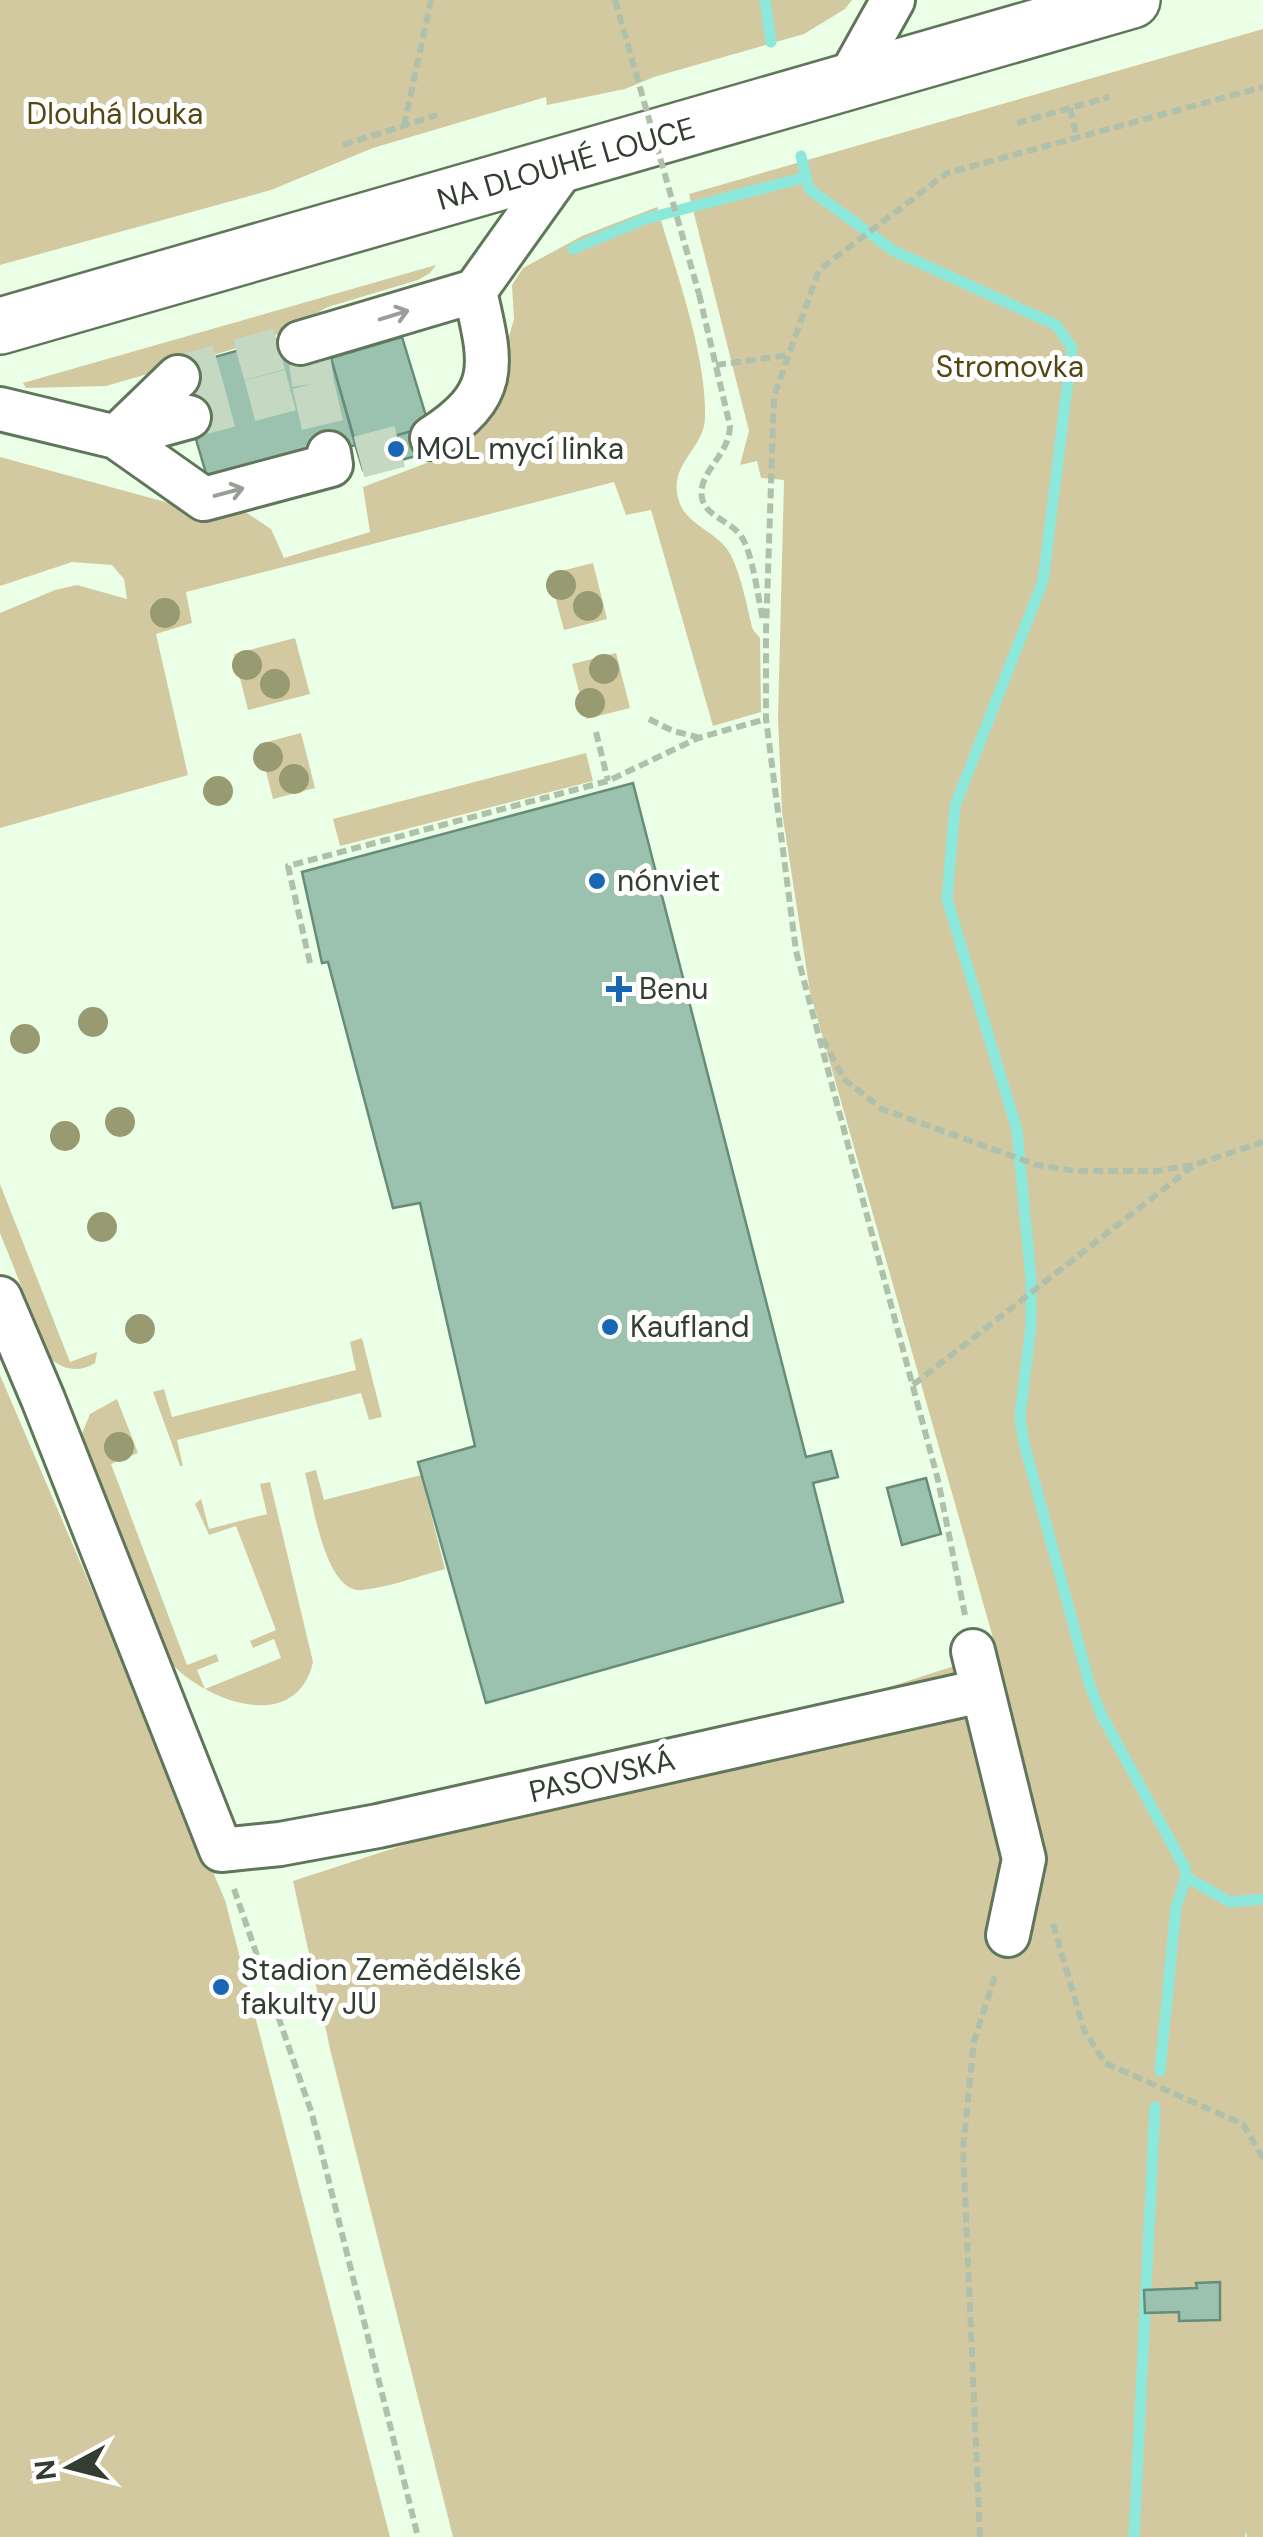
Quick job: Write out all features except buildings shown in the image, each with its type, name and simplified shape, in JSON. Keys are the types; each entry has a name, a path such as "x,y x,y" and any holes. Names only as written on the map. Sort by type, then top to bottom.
{"main road":[{"name":"NA DLOUHÉ LOUCE","path":"0,326 1132,0"}],"lane":[{"path":"849,80 897,2"},
{"path":"305,349 475,291 565,164"},
{"path":"432,438 459,420 480,396 489,354 475,291"},
{"path":"116,438 184,397"},
{"path":"0,409 116,438 204,499 340,458"},
{"path":"0,1298 221,1850"},
{"path":"977,1671 1024,1860 1008,1935"},
{"name":"PASOVSKÁ","path":"221,1850 378,1826 977,1671"}],"path":[{"path":"404,126 431,0"},
{"path":"615,0 699,294 730,426 730,441 702,484 702,498 706,507 743,538 766,631"},
{"path":"977,1671 938,1480 796,951 763,721 774,396 819,270 947,172 1263,87"},
{"path":"1017,123 1108,96"},
{"path":"1070,108 1077,140"},
{"path":"343,146 437,116"},
{"path":"716,366 789,355"},
{"path":"649,719 698,738"},
{"path":"310,963 288,866 608,782 698,738 763,721"},
{"path":"596,732 608,782"},
{"path":"818,1029 844,1079 882,1109 1037,1165 1075,1171 1156,1172 1194,1165 1263,1142"},
{"path":"912,1384 1194,1165"},
{"path":"221,1850 312,2114 418,2537"},
{"path":"1024,1860 1043,1891 1084,2030 1105,2064 1244,2124 1263,2158"},
{"path":"980,2537 962,2148 974,2041 1008,1935"}],"green space":[{"name":"Dlouhá louka","path":"0,0 852,0 845,9 804,34 625,89 547,105 546,97 373,148 271,190 0,265"},
{"name":"Stromovka","path":"1263,29 1263,2537 1247,2537 1246,2531 1245,2537 453,2537 331,2053 293,1881 997,1652 810,992 782,812 778,718 784,480 761,478 757,461 740,465 749,431 689,194"},
{"path":"657,207 688,312 704,393 703,429 678,477 679,501 687,516 727,549 736,566 753,630 760,638 761,712 713,726 651,510 626,515 614,482 186,592 192,623 156,634 188,775 0,828 0,613 77,585 127,599 124,579 112,565 72,562 0,586 0,457 195,510 247,513 271,529 284,558 370,532 363,487 440,458 466,440 487,413 514,319 512,285 523,268 582,236"},
{"path":"436,265 418,280 328,307 268,339 106,386 26,388 23,383"},
{"path":"593,563 607,619 564,630 549,574"},
{"path":"295,638 310,694 248,710 234,654"},
{"path":"616,653 630,708 586,719 572,664"},
{"path":"301,733 315,788 273,799 259,744"},
{"path":"586,753 593,781 340,846 333,819"},
{"path":"0,1184 70,1362 97,1352 95,1363 71,1369 50,1358 0,1233"},
{"path":"362,1338 382,1417 369,1420 361,1393 177,1440 180,1466 153,1392 164,1389 172,1417 356,1370 350,1342"},
{"name":"Stadion Zemědělské fakulty JU","path":"0,1375 225,1900 390,2537 0,2537"},
{"path":"117,1399 138,1453 111,1464 187,1665 216,1654 219,1661 197,1670 205,1689 169,1661 81,1436 90,1414"},
{"path":"316,1470 324,1500 421,1475 445,1569 373,1589 349,1587 330,1562 317,1524 305,1473"},
{"path":"270,1482 313,1662 303,1685 288,1699 269,1705 248,1704 205,1689 281,1658 274,1639 253,1648 250,1641 276,1630 236,1526 209,1535 195,1504 201,1499 209,1529 267,1514 260,1484"}],"waterway":[{"path":"765,0 771,42"},
{"path":"801,156 809,189 894,251 1056,325 1072,348 1043,581 955,806 947,899 1017,1130 1031,1279 1031,1326 1020,1416 1024,1443 1090,1686 1101,1714 1185,1868 1176,1907 1160,2071"},
{"path":"573,249 645,219 806,177"},
{"path":"1186,1877 1230,1902 1263,1899"},
{"path":"1134,2537 1155,2107"}],"tunnel":[{"path":"178,377 300,343"},
{"path":"189,417 313,384 310,362"},
{"path":"313,384 329,453"},
{"path":"359,457 432,438"}],"place":[{"name":"MOL mycí linka","path":"396,449"},
{"name":"nónviet","path":"597,881"},
{"name":"Benu","path":"619,989"},
{"name":"Kaufland","path":"610,1327"},
{"name":"Stadion Zemědělské fakulty JU","path":"221,1987"}]}
